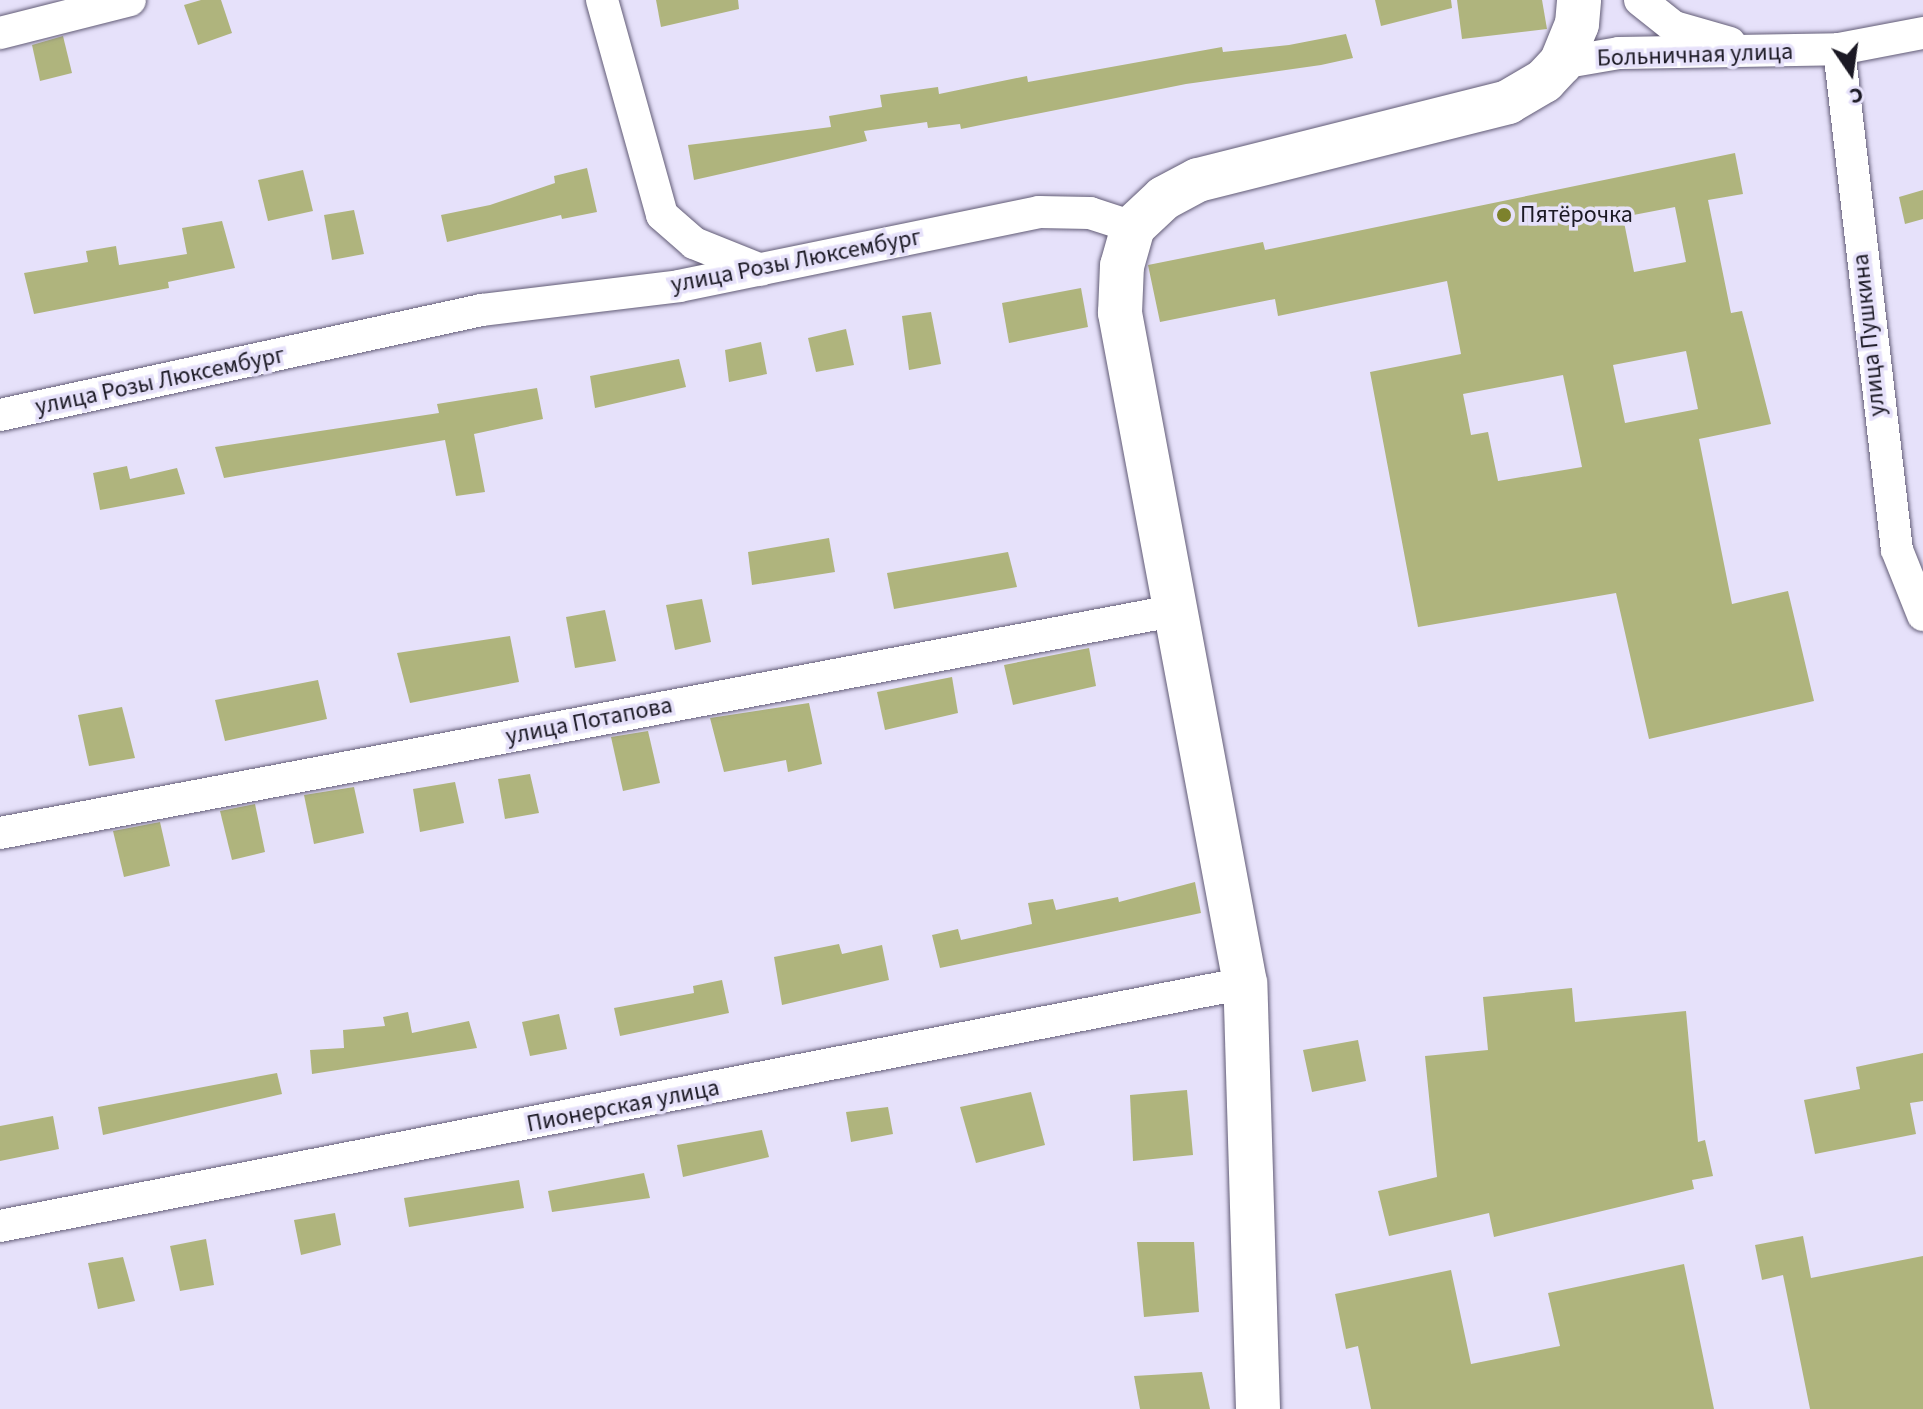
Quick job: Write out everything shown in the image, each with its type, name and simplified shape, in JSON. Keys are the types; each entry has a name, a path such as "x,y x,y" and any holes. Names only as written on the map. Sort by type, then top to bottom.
{"main road":[{"path":"1258,1409 1245,983 1178,610 1120,313 1122,266 1133,227 1164,198 1198,180 1461,118 1508,102 1544,81 1561,63 1577,24 1579,0"}],"street":[{"path":"0,33 130,0"},
{"path":"602,0 662,215 694,243 761,270"},
{"path":"1640,0 1674,27 1772,53"},
{"name":"Больничная улица","path":"1561,63 1619,53 1772,53 1839,49 1923,33"},
{"name":"улица Пушкина","path":"1839,49 1897,550 1923,615"},
{"name":"улица Розы Люксембург","path":"0,415 482,310 679,286 1039,212 1090,213 1133,227"},
{"name":"улица Потапова","path":"0,833 1178,610"},
{"name":"Пионерская улица","path":"0,1226 1245,983"}],"building":[{"path":"201,0 221,0 232,33 198,45 184,5"},
{"path":"656,0 738,0 739,9 661,27"},
{"path":"1375,0 1451,0 1452,8 1381,26"},
{"path":"1457,0 1542,0 1547,29 1462,39"},
{"path":"1346,34 1353,58 1186,84 961,129 960,124 928,128 927,122 864,131 867,141 694,180 688,145 831,127 829,116 882,107 880,95 938,87 939,94 1027,76 1028,82 1222,47 1223,52 1289,45"},
{"path":"63,36 72,73 40,81 32,45"},
{"path":"1735,153 1743,194 1708,200 1731,313 1742,311 1771,424 1699,439 1732,604 1788,591 1814,701 1649,739 1616,593 1418,627 1370,372 1461,354 1447,281 1278,316 1275,299 1160,322 1148,265 1263,242 1265,250","holes":["1675,207 1686,262 1634,272 1623,217","1686,351 1698,409 1625,423 1613,365","1563,375 1582,467 1498,481 1488,432 1471,435 1463,394"]},
{"path":"587,168 597,212 562,219 561,215 447,242 441,215 490,205 555,183 554,176"},
{"path":"303,170 313,211 268,221 258,180"},
{"path":"1923,190 1923,219 1905,224 1899,197"},
{"path":"354,210 364,254 332,260 324,215"},
{"path":"222,221 235,268 168,282 169,288 34,314 24,273 88,262 86,251 116,246 119,265 187,254 182,228"},
{"path":"1081,288 1088,327 1009,343 1002,303"},
{"path":"931,312 941,364 909,370 902,316"},
{"path":"846,329 854,365 816,372 808,338"},
{"path":"761,342 767,374 729,382 725,350"},
{"path":"679,359 686,387 595,408 590,376"},
{"path":"537,388 543,419 474,434 485,492 456,496 445,440 224,478 215,447 439,413 437,404"},
{"path":"127,466 130,479 177,468 185,494 100,510 93,473"},
{"path":"829,538 835,572 752,585 748,552"},
{"path":"1008,552 1017,587 894,609 887,573"},
{"path":"702,599 711,642 675,650 666,605"},
{"path":"605,610 616,661 575,668 566,617"},
{"path":"510,636 519,682 410,703 397,653"},
{"path":"1089,648 1096,686 1013,705 1004,665"},
{"path":"952,677 958,713 885,730 877,692"},
{"path":"318,680 327,719 225,741 215,700"},
{"path":"809,703 822,764 788,772 786,760 724,772 710,718"},
{"path":"122,707 135,758 89,766 78,715"},
{"path":"648,731 660,783 623,791 611,737"},
{"path":"530,774 539,813 505,819 498,779"},
{"path":"455,782 464,823 420,832 413,789"},
{"path":"354,787 364,833 314,844 304,795"},
{"path":"255,804 265,852 232,860 220,811"},
{"path":"160,822 170,866 124,877 113,831"},
{"path":"1195,882 1201,913 940,968 932,935 958,929 961,940 1032,924 1028,903 1053,899 1056,910 1118,897 1119,902"},
{"path":"839,944 842,954 882,945 889,980 782,1005 774,957"},
{"path":"722,980 729,1013 620,1036 614,1008 694,993 693,986"},
{"path":"1572,988 1575,1022 1686,1011 1698,1142 1705,1140 1713,1176 1692,1180 1694,1189 1494,1237 1489,1213 1389,1236 1378,1191 1437,1177 1425,1056 1488,1050 1483,997"},
{"path":"408,1012 412,1033 469,1021 477,1048 312,1074 310,1050 344,1048 343,1030 385,1026 383,1017"},
{"path":"559,1014 567,1049 530,1056 522,1022"},
{"path":"1358,1040 1366,1081 1312,1092 1303,1050"},
{"path":"1923,1053 1923,1101 1910,1103 1916,1134 1815,1154 1804,1100 1860,1089 1856,1067"},
{"path":"277,1073 282,1094 103,1135 98,1107"},
{"path":"1187,1090 1193,1155 1133,1161 1130,1095"},
{"path":"1031,1092 1045,1145 976,1163 960,1107"},
{"path":"888,1107 893,1134 851,1142 846,1112"},
{"path":"53,1116 59,1149 0,1161 0,1126"},
{"path":"762,1130 769,1157 683,1177 677,1145"},
{"path":"644,1173 650,1198 552,1212 548,1191"},
{"path":"519,1180 524,1208 409,1227 404,1198"},
{"path":"335,1213 341,1245 301,1255 294,1220"},
{"path":"1803,1236 1811,1278 1923,1256 1923,1409 1810,1409 1783,1275 1762,1280 1755,1245"},
{"path":"206,1239 214,1285 180,1291 170,1246"},
{"path":"1137,1242 1194,1242 1199,1312 1144,1317"},
{"path":"123,1257 135,1301 98,1309 88,1263"},
{"path":"1684,1264 1714,1409 1371,1409 1358,1346 1346,1349 1335,1294 1451,1270 1471,1364 1560,1346 1548,1293"},
{"path":"1202,1372 1210,1409 1140,1409 1134,1376"}],"place":[{"name":"Пятёрочка","path":"1504,215"}]}
